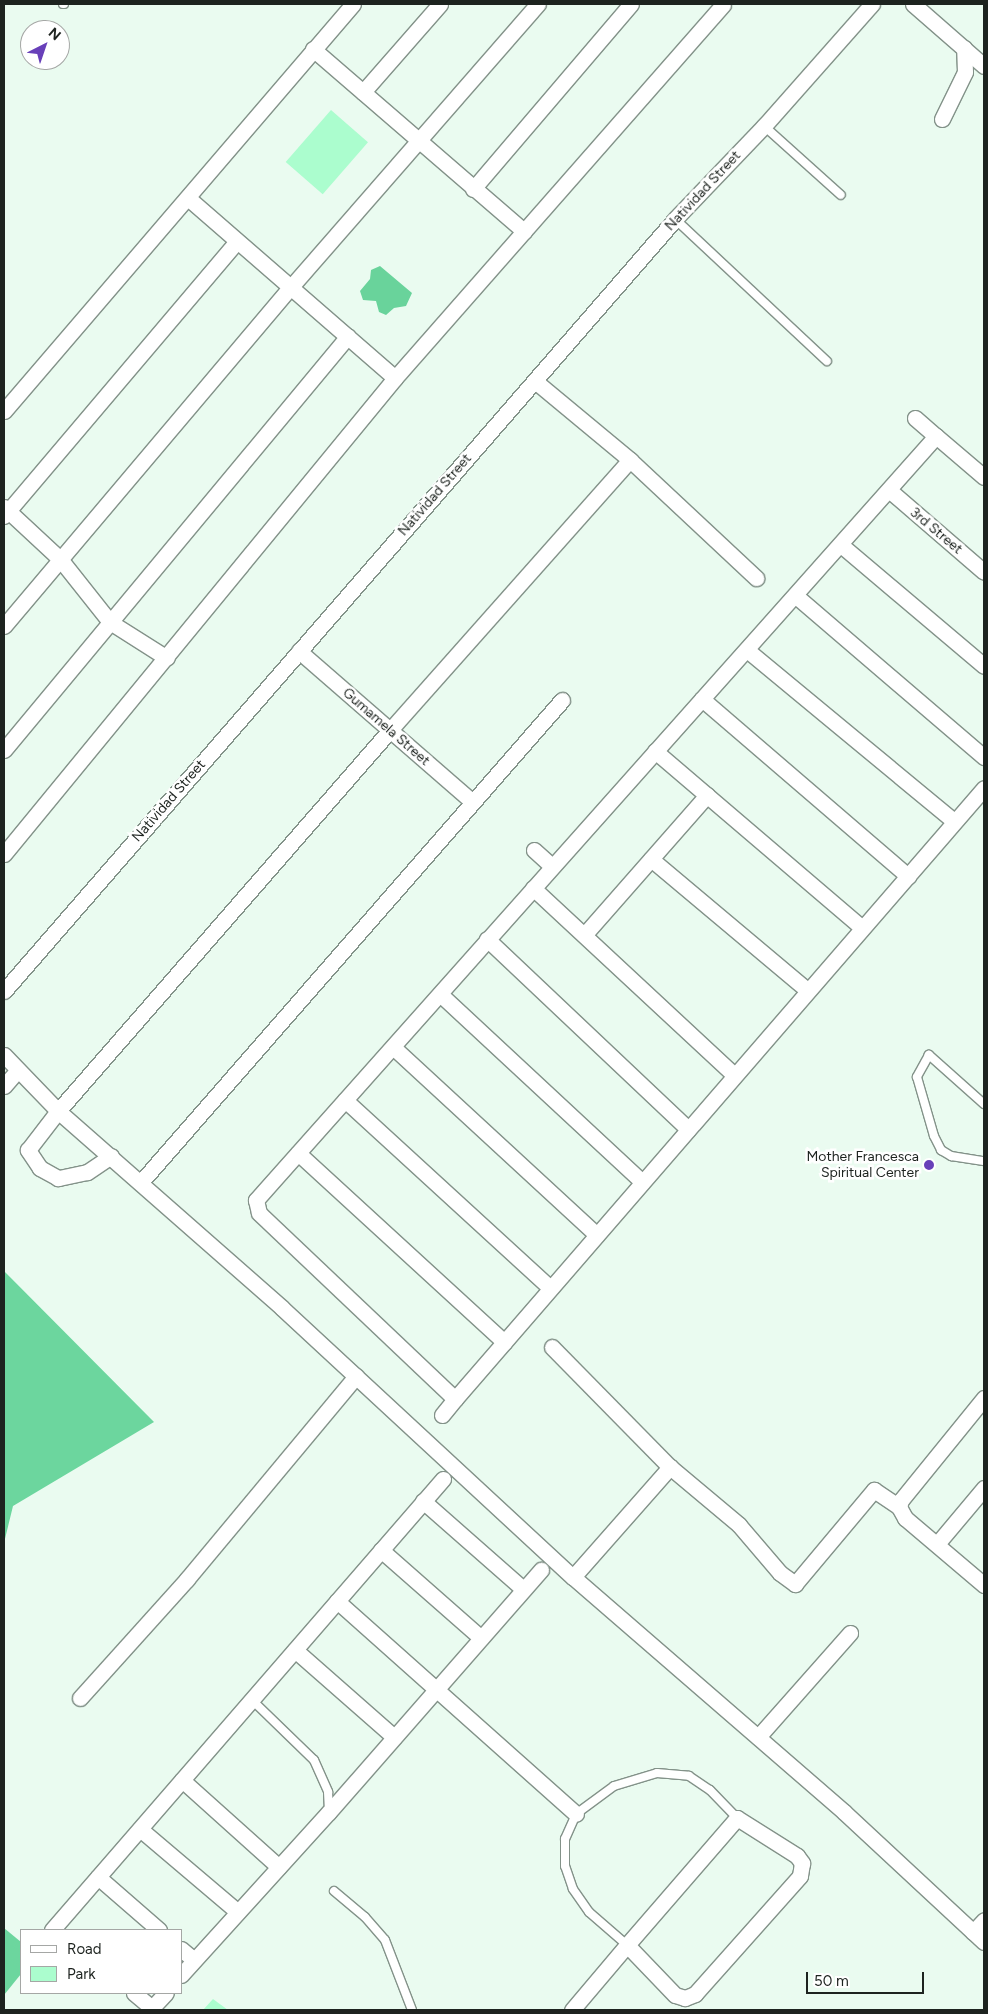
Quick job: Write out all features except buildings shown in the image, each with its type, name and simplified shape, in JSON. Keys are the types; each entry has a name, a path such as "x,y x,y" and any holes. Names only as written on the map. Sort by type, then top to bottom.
{"street":[{"path":"4,411 353,4"},
{"path":"363,92 440,4"},
{"path":"4,626 290,288 538,4"},
{"path":"473,189 631,4"},
{"path":"4,854 167,658 395,378 724,4"},
{"name":"Natividad Street","path":"4,991 675,219 764,126 872,4"},
{"path":"913,4 984,66"},
{"path":"942,119 965,72 964,48"},
{"path":"314,49 473,189 524,231"},
{"path":"188,198 395,378"},
{"path":"167,658 110,622 60,559 5,511 237,241"},
{"path":"4,750 348,336"},
{"path":"535,381 630,460 756,578"},
{"path":"915,418 984,477"},
{"path":"455,1399 259,1213 256,1200 655,750 796,596 936,436"},
{"path":"111,1156 98,1167 74,1177 58,1178 40,1168 28,1150 58,1111 390,730 630,460"},
{"name":"3rd Street","path":"888,490 984,572"},
{"path":"841,545 984,666"},
{"path":"796,596 984,757"},
{"path":"747,650 954,821"},
{"name":"Gumamela Street","path":"299,651 473,802"},
{"path":"702,699 908,876"},
{"path":"141,1182 562,700"},
{"path":"655,750 862,928"},
{"path":"442,1415 807,990 984,788"},
{"path":"585,934 707,795"},
{"path":"534,850 552,866"},
{"path":"651,859 807,990"},
{"path":"534,888 734,1075"},
{"path":"487,939 688,1129"},
{"path":"440,994 642,1182"},
{"path":"393,1047 597,1235"},
{"path":"4,1055 58,1111 141,1182 356,1376 573,1577 758,1737 984,1942"},
{"path":"4,1086 18,1070"},
{"path":"345,1100 550,1288"},
{"path":"298,1154 504,1342"},
{"path":"552,1347 670,1467 739,1525 780,1573 794,1584 874,1490 899,1506 905,1518 984,1585"},
{"path":"80,1698 187,1579 356,1376"},
{"path":"899,1506 901,1500 984,1398"},
{"path":"573,1577 670,1467"},
{"path":"56,1929 140,1828 443,1479"},
{"path":"937,1544 984,1488"},
{"path":"423,1502 523,1590"},
{"path":"381,1550 481,1638"},
{"path":"182,1974 329,1812 540,1570"},
{"path":"337,1601 576,1814"},
{"path":"758,1737 850,1633"},
{"path":"295,1650 394,1737"},
{"path":"182,1780 279,1867"},
{"path":"572,2010 627,1945 737,1818 797,1856 803,1868 800,1876 687,2004 675,1995 627,1945"},
{"path":"140,1828 238,1912"},
{"path":"98,1877 158,1929"},
{"path":"973,1932 984,1920"},
{"path":"182,1950 194,1960"},
{"path":"135,1994 151,2009 165,1994"}],"lane":[{"path":"764,126 841,195"},
{"path":"675,219 827,361"},
{"path":"983,1102 929,1056 917,1077 934,1136 941,1150 951,1156 984,1161"},
{"path":"252,1700 314,1760 328,1792 329,1812"},
{"path":"627,1945 589,1912 573,1889 564,1866 565,1839 576,1814 614,1786 657,1773 688,1776 710,1790 737,1818"},
{"path":"334,1891 365,1916 385,1940 412,2010"}],"green space":[{"path":"331,110 368,142 323,194 286,162"},
{"path":"213,1999 228,2010 203,2010"}],"shaded area":[{"path":"380,266 412,293 406,306 394,308 386,315 379,312 376,301 363,300 360,291 370,279 371,270"},
{"path":"4,1271 154,1422 13,1506 4,1543"},
{"path":"4,1928 20,1941 20,1975 4,1995"}],"place":[{"name":"Mother Francesca Spiritual Center","path":"929,1165"}]}
